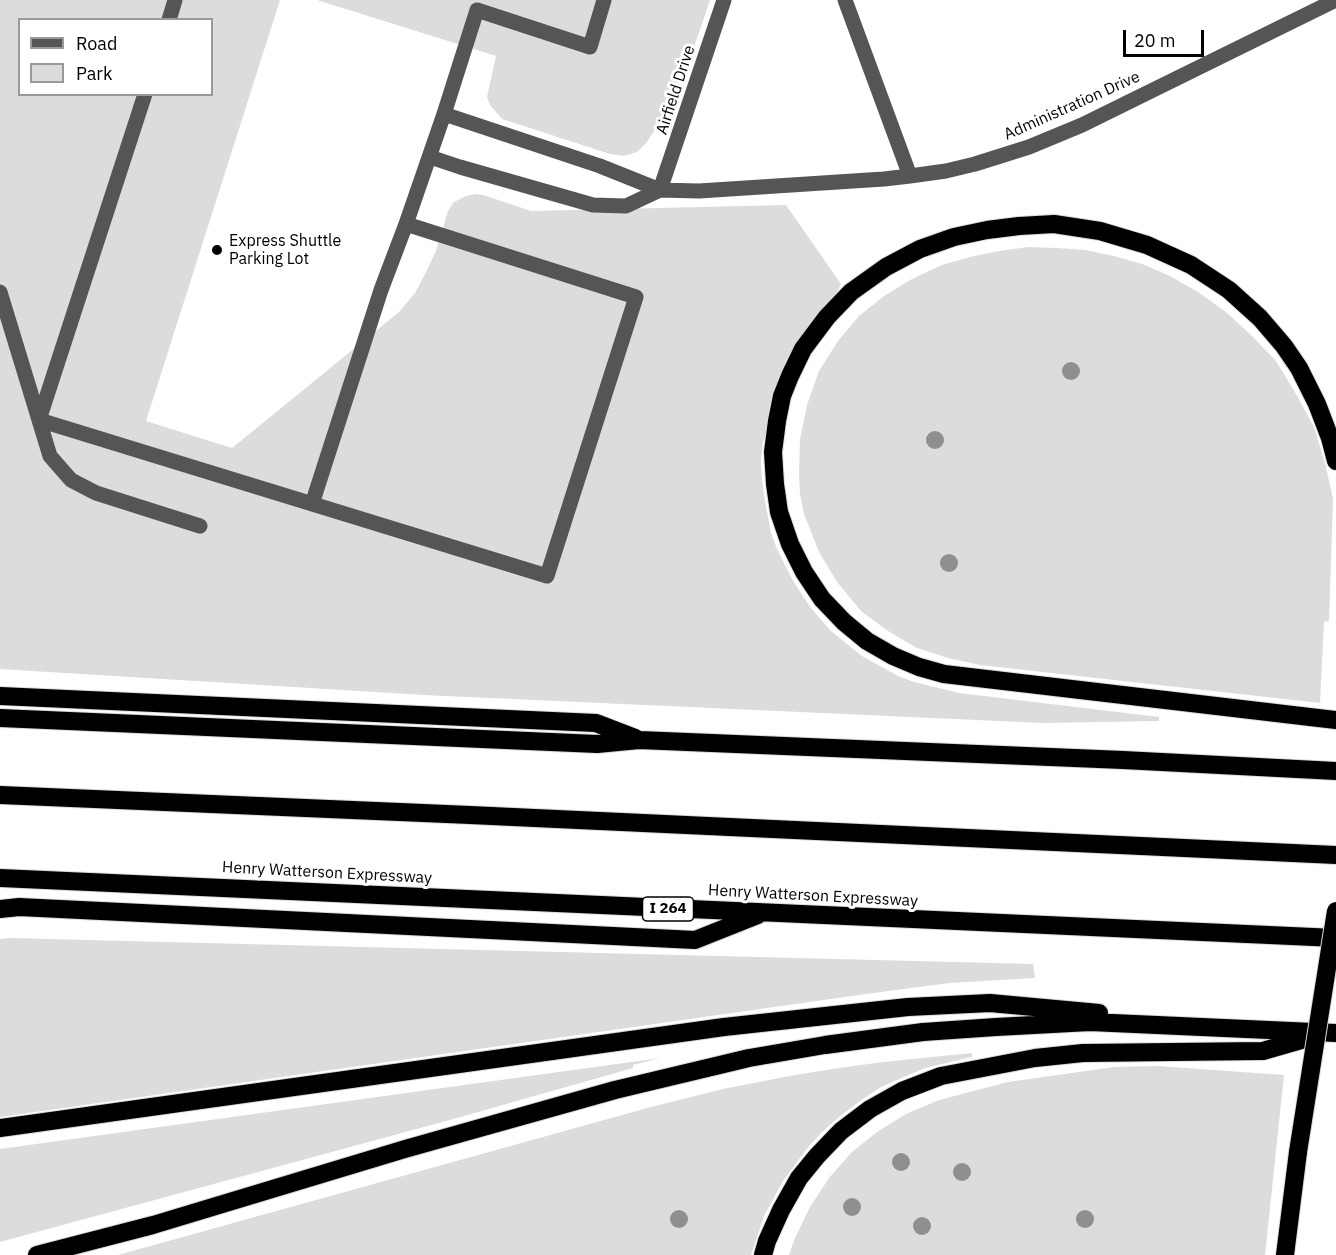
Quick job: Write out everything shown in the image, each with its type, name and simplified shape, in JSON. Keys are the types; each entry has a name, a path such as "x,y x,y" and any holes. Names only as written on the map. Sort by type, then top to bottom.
{"highway":[{"path":"1336,461 1317,404 1299,368 1260,318 1229,290 1191,265 1147,245 1100,231 1054,224 987,230 954,237 920,249 886,267 851,292 827,317 803,349 782,396 773,452 779,512 790,544 804,572 822,599 844,622 893,656 944,674 1336,720"},
{"path":"0,696 596,723 639,740"},
{"path":"0,717 597,744 639,740 1336,771"},
{"path":"0,795 1336,855"},
{"name":"Henry Watterson Expressway","path":"0,878 1336,938"},
{"path":"0,909 19,907 695,940 764,913"},
{"path":"1285,1255 1336,911"},
{"path":"0,1128 724,1027 908,1007 990,1003 1102,1013 1217,1028"},
{"path":"37,1255 153,1225 405,1149 615,1090 749,1058 912,1034 1090,1022 1331,1033"},
{"path":"763,1255 781,1210 817,1156 841,1131 863,1114 902,1091 941,1076 1035,1058 1083,1053 1263,1051 1331,1033"}],"lane":[{"path":"170,18 175,0"},
{"path":"312,504 381,290 444,114 477,10 590,47 604,0"},
{"name":"Airfield Drive","path":"660,190 724,0"},
{"path":"845,0 910,176"},
{"name":"Administration Drive","path":"444,114 600,166 660,190 699,190 910,176 975,164 1029,147 1082,125 1336,0"},
{"path":"39,420 144,96"},
{"name":"Administration Drive","path":"429,157 593,205 626,206 660,190"},
{"path":"39,420 547,576 636,297 406,224"},
{"path":"0,292 50,456 71,480 96,493 200,526"}],"green space":[{"path":"0,0 280,0 146,421 232,448 399,312 415,293 426,272 436,251 448,211 454,202 466,196 483,195 531,211 786,205 841,284 763,441 761,461 764,496 771,533 792,579 810,607 831,631 862,656 914,682 959,693 1159,717 1159,721 1043,723 424,695 0,669"},
{"path":"317,0 710,0 689,62 668,109 647,142 637,152 624,156 610,154 502,119 490,105 487,97 496,56"},
{"path":"1028,247 1085,250 1142,264 1168,275 1198,292 1226,312 1276,361 1314,427 1333,499 1329,621 1324,622 1320,703 980,665 948,658 917,648 888,631 861,611 837,582 819,552 804,514 800,494 800,439 807,405 819,371 838,341 859,316 884,296 912,279 942,265 970,257"},
{"path":"0,939 1033,964 1035,978 950,983 873,993 0,1117"},
{"path":"972,1053 972,1057 925,1068 881,1087 821,1133 783,1181 764,1216 751,1255 118,1255 723,1089 839,1068"},
{"path":"660,1058 633,1065 633,1068 457,1118 0,1242 0,1149"},
{"path":"1157,1066 1284,1075 1265,1255 789,1255 810,1207 829,1178 852,1152 877,1132 906,1114 939,1100 1008,1082 1114,1067"}],"place":[{"name":"Express Shuttle Parking Lot","path":"217,250"}]}
